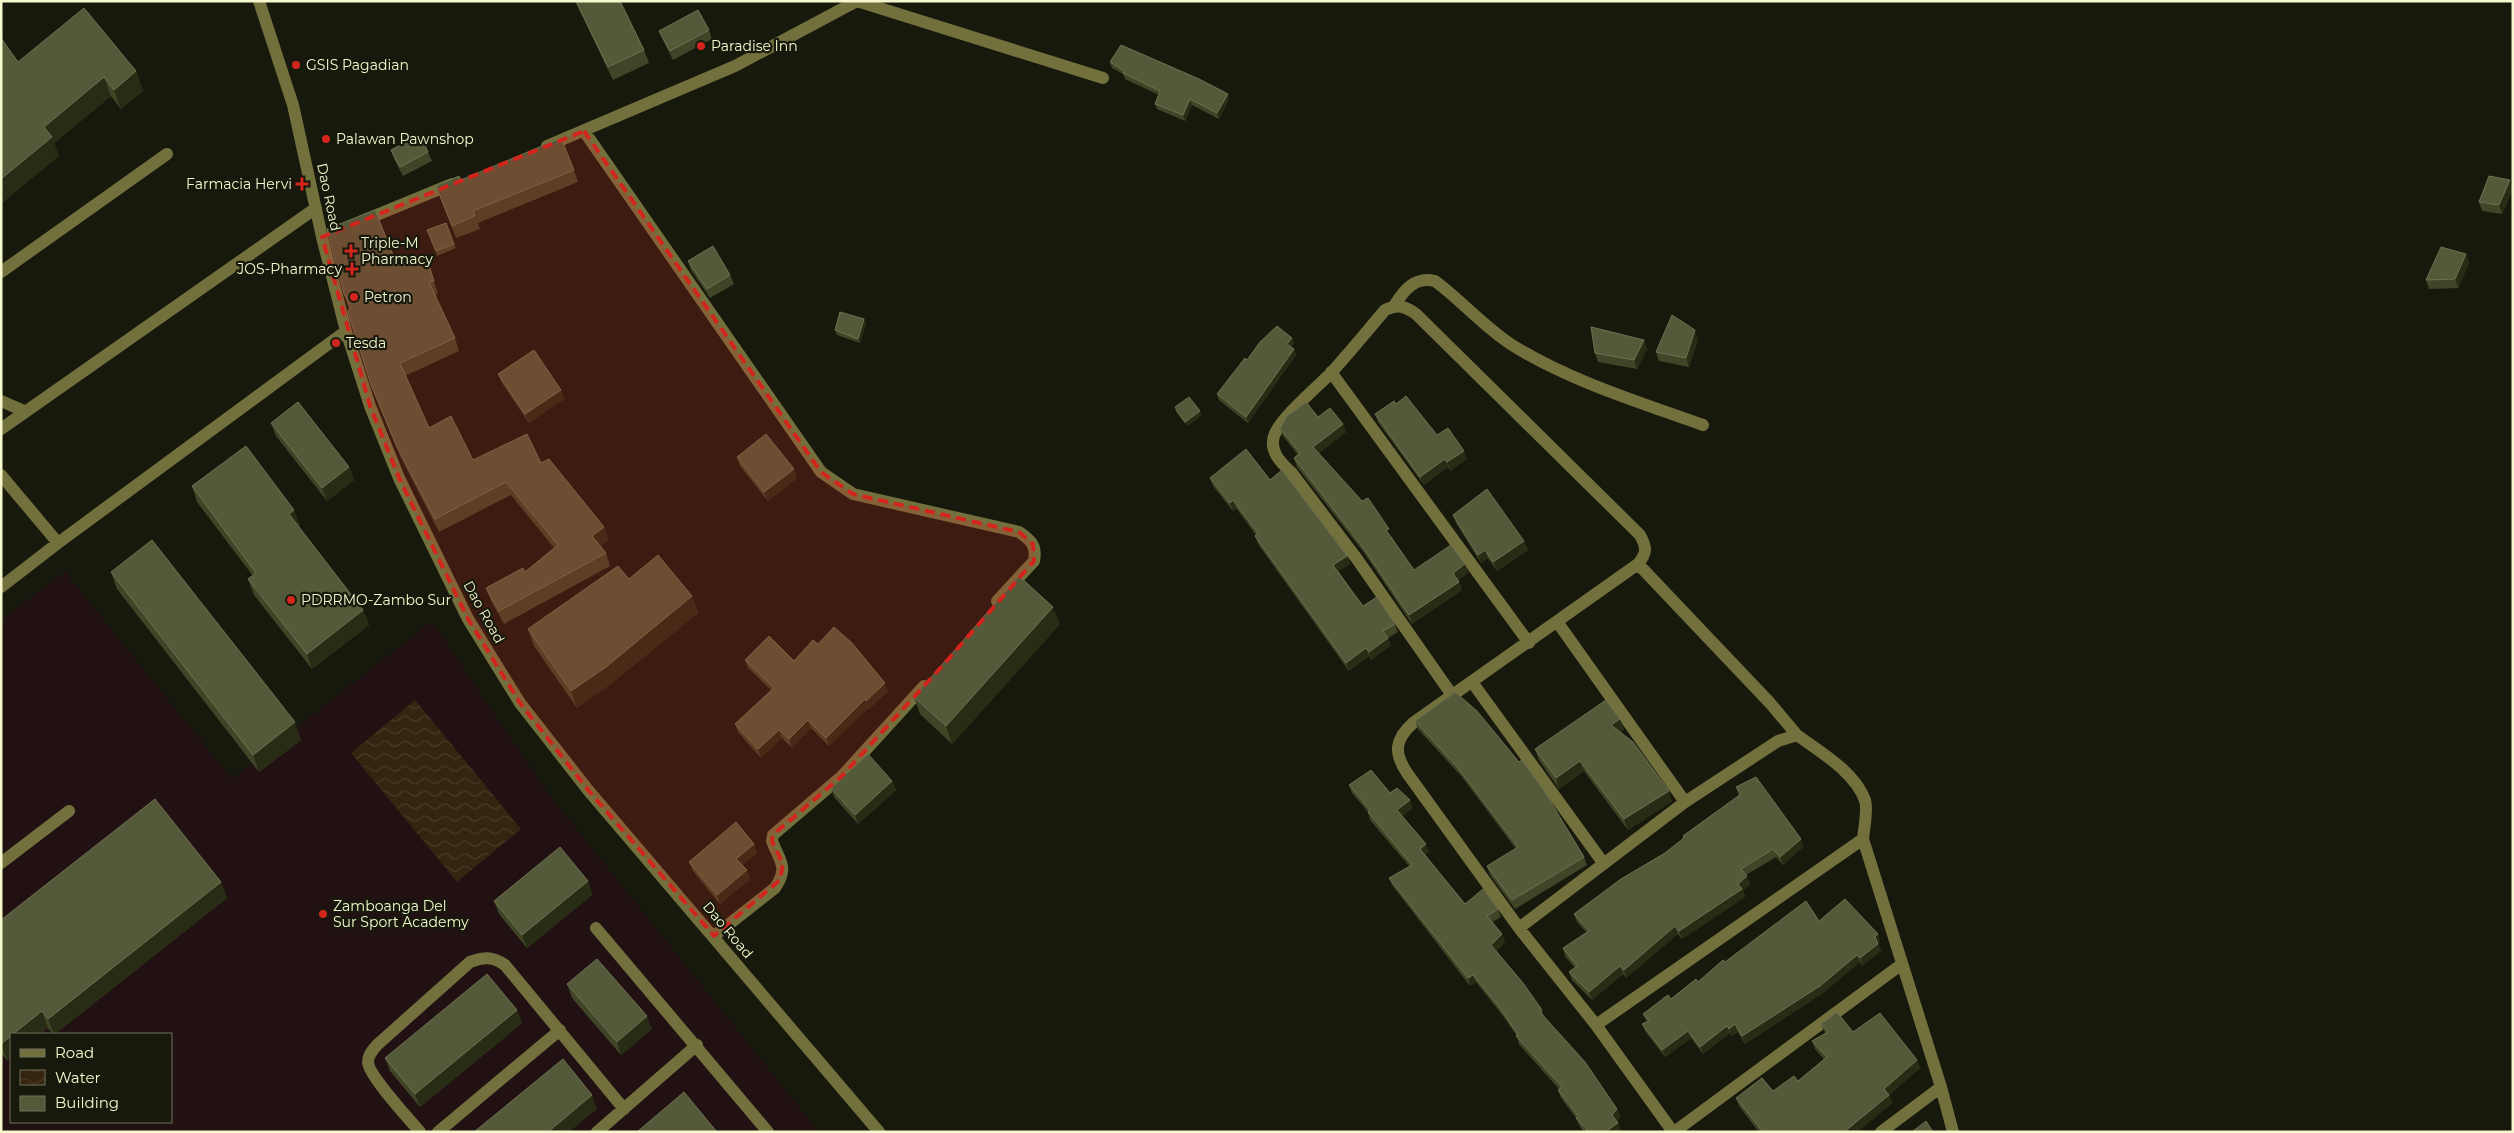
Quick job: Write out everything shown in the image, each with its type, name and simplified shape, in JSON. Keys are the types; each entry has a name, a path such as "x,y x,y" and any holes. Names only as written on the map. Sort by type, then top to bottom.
{"street":[{"name":"Dao Road","path":"259,1 294,105 316,208 327,235 346,331 370,406 399,478 468,619 520,703 588,790 714,936 878,1132"},
{"path":"539,149 735,66 857,1 1103,78"},
{"path":"584,131 821,472 853,494 1019,532 1033,544 1036,552 1034,561 988,612"},
{"path":"1,272 167,154"},
{"path":"349,226 467,178"},
{"path":"1,430 24,411 316,208"},
{"path":"1394,306 1403,292 1414,283 1426,279 1435,281 1496,334 1528,354 1581,380 1703,425"},
{"path":"1452,695 1357,559 1291,472 1280,461 1273,449 1274,437 1281,424 1331,372 1385,310 1394,306 1406,307 1416,314 1640,535 1646,545 1646,552 1638,564 1407,728 1396,748 1398,759 1519,928 1596,1025 1674,1132 1902,964"},
{"path":"1,587 346,331"},
{"path":"1331,372 1529,643"},
{"path":"1,401 24,411"},
{"path":"1,475 58,543"},
{"path":"1638,564 1797,734 1854,782 1865,801 1863,839 1941,1086 1953,1132"},
{"path":"1558,622 1685,802"},
{"path":"714,936 775,888 780,880 783,864 772,841 773,834 842,776 932,676"},
{"path":"1472,682 1604,864"},
{"path":"1519,928 1685,802 1778,741 1797,734"},
{"path":"1,863 68,811"},
{"path":"1596,1025 1863,839"},
{"path":"596,928 697,1045 768,1132"},
{"path":"420,1132 374,1077 368,1065 368,1056 470,962 482,958 494,958 505,965 624,1108"},
{"path":"438,1132 560,1030"},
{"path":"598,1132 697,1045"},
{"path":"1881,1132 1941,1086"}],"highlighted area":[{"path":"584,131 821,472 853,494 1019,532 1033,544 1034,561 945,663 842,776 773,835 772,841 783,864 780,880 714,936 588,790 520,703 468,619 399,478 370,406 322,237"}],"shaded area":[{"name":"Zamboanga Del Sur Sport Academy","path":"65,572 232,779 432,621 548,793 819,1132 1,1132 1,620"}],"water":[{"path":"415,700 521,829 457,882 351,753"}],"building":[{"path":"576,1 620,1 644,50 608,67"},
{"path":"84,8 136,71 114,90 104,77 44,127 52,137 1,179 1,38 18,62"},
{"path":"698,10 709,30 670,51 659,31"},
{"path":"1121,45 1199,79 1228,94 1217,113 1190,99 1183,115 1155,104 1160,91 1123,73 1124,71 1110,62"},
{"path":"420,135 428,152 400,167 391,150"},
{"path":"561,138 574,170 473,211 475,216 452,226 436,186 459,176 461,180"},
{"path":"2489,176 2510,180 2499,205 2479,202"},
{"path":"375,210 397,265 426,256 434,281 429,282 455,338 400,363 429,428 451,416 473,460 527,434 541,463 549,459 604,527 592,536 606,553 499,611 486,588 523,568 525,572 558,545 506,482 435,519 396,445 371,385 349,316 348,310 351,308 344,294 327,229"},
{"path":"446,223 454,244 436,251 427,230"},
{"path":"713,246 730,275 707,289 688,261"},
{"path":"2441,247 2466,254 2455,279 2426,280"},
{"path":"840,312 864,319 858,339 835,330"},
{"path":"1672,315 1695,330 1686,358 1656,352"},
{"path":"1277,326 1292,338 1287,344 1294,349 1246,417 1217,394 1245,358 1247,360 1260,342"},
{"path":"1591,327 1644,340 1634,360 1595,353"},
{"path":"534,350 561,390 525,414 498,374"},
{"path":"1406,396 1437,435 1448,428 1464,451 1447,462 1445,459 1420,477 1375,414 1394,401 1396,404"},
{"path":"1189,397 1200,411 1185,422 1175,407"},
{"path":"298,402 349,467 322,488 271,423"},
{"path":"1306,402 1318,417 1330,408 1343,424 1313,447 1362,501 1368,498 1389,529 1386,530 1414,570 1451,545 1465,564 1453,573 1459,582 1409,615 1362,546 1294,458 1300,453 1280,428 1287,416"},
{"path":"766,434 794,469 764,492 737,457"},
{"path":"246,446 294,510 289,514 363,610 307,654 248,579 256,573 192,486"},
{"path":"1246,449 1270,480 1282,470 1347,556 1333,565 1351,590 1363,606 1377,597 1395,624 1383,631 1388,638 1369,652 1366,648 1346,663 1255,536 1258,533 1233,500 1230,503 1210,478"},
{"path":"1487,489 1524,541 1493,562 1485,550 1478,555 1453,515"},
{"path":"152,540 295,722 253,755 111,572"},
{"path":"658,555 692,596 606,667 571,691 528,629 618,566 629,579"},
{"path":"1019,576 1053,607 946,726 914,697"},
{"path":"834,627 852,643 885,683 866,701 865,699 826,738 808,720 789,739 779,730 758,749 735,724 774,688 745,660 769,636 794,661 813,640 818,644"},
{"path":"1455,692 1477,711 1519,762 1522,760 1543,789 1584,857 1512,900 1487,866 1518,847 1458,768 1415,721"},
{"path":"1606,700 1620,719 1611,725 1633,742 1669,791 1624,819 1580,761 1556,778 1535,749"},
{"path":"868,754 892,781 855,815 831,788"},
{"path":"1371,770 1390,793 1397,788 1410,800 1397,810 1426,844 1420,849 1465,904 1483,889 1498,909 1487,916 1502,934 1491,945 1523,983 1542,1010 1540,1012 1585,1062 1617,1109 1612,1115 1618,1123 1605,1132 1589,1132 1576,1118 1578,1116 1558,1090 1562,1087 1516,1036 1518,1035 1500,1008 1473,975 1468,978 1389,878 1412,865 1368,812 1370,810 1349,785"},
{"path":"1756,777 1801,839 1780,857 1773,849 1741,869 1747,876 1738,884 1742,889 1679,931 1675,926 1624,970 1620,966 1589,992 1569,972 1577,966 1563,948 1589,931 1574,914 1621,879 1665,853 1684,838 1683,836 1741,794 1736,787"},
{"path":"155,799 221,882 48,1019 42,1011 14,1033 10,1033 10,1037 1,1044 1,920"},
{"path":"736,822 754,844 736,859 747,870 717,895 689,862"},
{"path":"560,847 588,881 522,935 494,901"},
{"path":"1845,899 1878,934 1875,937 1878,944 1860,958 1857,955 1820,986 1742,1036 1735,1024 1729,1029 1727,1026 1700,1047 1688,1031 1662,1050 1642,1024 1649,1021 1643,1014 1668,995 1671,999 1696,979 1698,982 1723,960 1725,962 1806,901 1819,921"},
{"path":"597,959 647,1016 617,1042 567,984"},
{"path":"487,974 517,1010 415,1094 385,1058"},
{"path":"1837,1012 1853,1032 1880,1013 1917,1060 1884,1089 1889,1095 1844,1132 1763,1132 1736,1098 1762,1078 1773,1091 1794,1076 1798,1081 1827,1057 1812,1041 1828,1032 1821,1024"},
{"path":"563,1059 592,1095 548,1132 474,1132"},
{"path":"684,1092 717,1132 637,1132"},
{"path":"1926,1121 1933,1132 1912,1132"}],"place":[{"name":"Paradise Inn","path":"701,46"},
{"name":"GSIS Pagadian","path":"296,65"},
{"name":"Palawan Pawnshop","path":"326,139"},
{"name":"Farmacia Hervi","path":"302,184"},
{"name":"Triple-M Pharmacy","path":"351,251"},
{"name":"JOS-Pharmacy","path":"352,269"},
{"name":"Petron","path":"354,297"},
{"name":"Tesda","path":"336,343"},
{"name":"PDRRMO-Zambo Sur","path":"291,600"},
{"name":"Zamboanga Del Sur Sport Academy","path":"323,914"}]}
